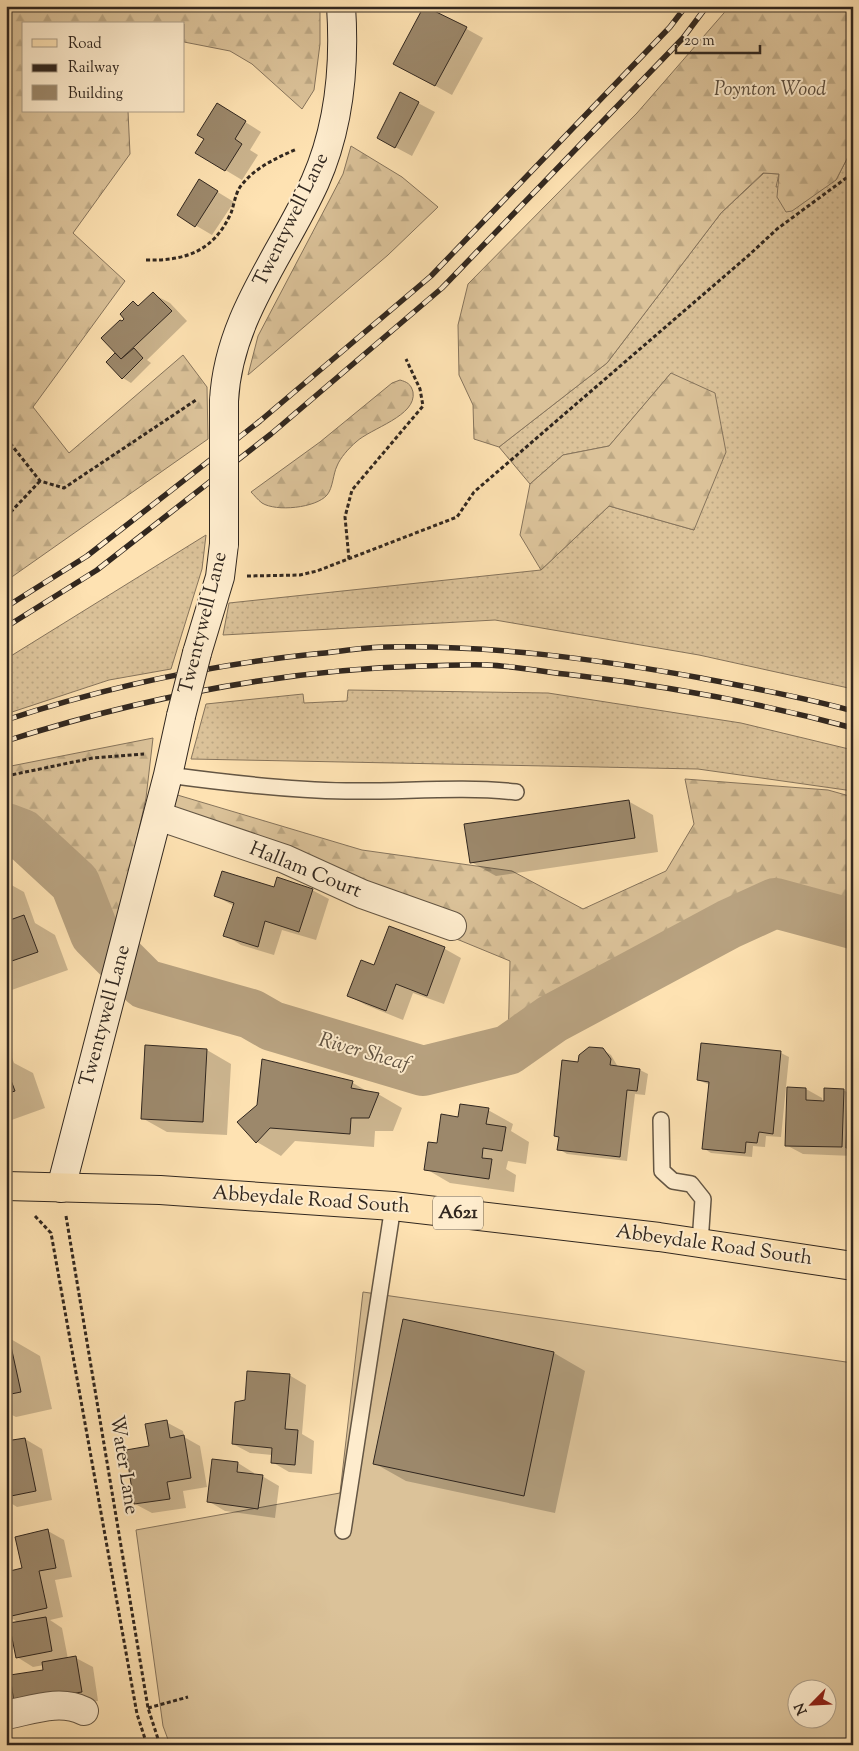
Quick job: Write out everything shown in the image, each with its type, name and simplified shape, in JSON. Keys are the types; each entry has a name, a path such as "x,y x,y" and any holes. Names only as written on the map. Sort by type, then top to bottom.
{"main road":[{"name":"Abbeydale Road South","path":"8,1186 160,1190 393,1206 700,1243 853,1266"}],"street":[{"name":"Twentywell Lane","path":"61,1188 158,816 197,653 220,577 224,544 224,395 229,362 243,320 315,183 330,138 340,72 341,6"},
{"name":"Hallam Court","path":"158,816 285,859 362,894 452,926"},
{"path":"6,1715 48,1707 71,1705 84,1711"}],"lane":[{"path":"170,764 240,785 345,791 488,789 516,792"},
{"path":"662,1120 662,1171 673,1181 691,1184 703,1200 700,1243"},
{"path":"343,1531 393,1206"}],"path":[{"path":"146,260 171,261 194,253 212,242 230,214 240,188 256,170 303,146 330,138"},
{"path":"220,577 300,575 457,518 474,492 749,255 777,228 853,173"},
{"path":"348,559 345,517 352,490 423,406 420,389 406,359"},
{"path":"6,438 40,481 64,488 207,393 224,395"},
{"path":"6,517 40,481"},
{"path":"6,776 93,758 170,764"},
{"path":"8,1186 51,1233 137,1714 146,1745"},
{"name":"Water Lane","path":"61,1188 148,1708 160,1745"},
{"path":"148,1708 188,1697"}],"green space":[{"path":"6,6 320,6 320,44 314,90 302,109 252,64 230,51 185,42 185,22 22,22 22,112 128,112 130,154 73,233 125,281 33,407 69,453 183,355 207,387 208,439 6,581"},
{"name":"Poynton Wood","path":"730,6 853,6 853,147 836,180 792,211 786,212 777,197 779,174 763,173 721,213 607,363 499,447 474,439 473,405 459,375 458,325 468,284 637,113"},
{"path":"351,146 402,177 438,207 388,255 248,375 258,336 343,174"},
{"path":"853,147 853,689 699,655 495,620 223,635 229,603 541,570 609,506 694,530 671,373 609,446 563,455 530,484 499,447 607,363 721,213 764,173 779,174 776,187 836,180"},
{"path":"671,373 715,393 726,452 694,530 609,506 541,570 520,535 530,484 563,455 609,446"},
{"path":"400,380 408,384 413,392 408,408 392,421 363,437 348,450 337,466 329,492 322,499 305,506 286,508 268,506 251,492 320,442 392,383"},
{"path":"206,535 202,569 171,669 109,680 6,714 6,659"},
{"path":"348,690 548,693 741,723 853,750 853,791 698,769 191,759 206,704 303,694 304,703 347,701"},
{"path":"153,738 146,798 115,936 95,934 75,883 22,834 6,828 6,767"},
{"path":"685,779 828,790 853,797 853,924 775,903 552,1019 508,1050 510,961 158,816 164,791 362,850 512,871 583,909 666,871 694,824"},
{"path":"363,1292 853,1363 853,1745 170,1745 163,1726 136,1530 340,1493"}],"building":[{"path":"424,6 467,27 435,86 393,64"},
{"path":"400,92 419,102 395,148 377,138"},
{"path":"217,103 246,121 235,139 242,144 225,171 195,153 204,139 197,135"},
{"path":"199,179 218,191 195,227 177,215"},
{"path":"153,292 172,311 121,359 101,338 120,320 124,319 120,314 133,301 138,306"},
{"path":"134,348 143,358 122,379 106,362 115,353 121,359"},
{"path":"629,800 635,838 470,863 464,824"},
{"path":"222,871 274,887 277,877 313,889 299,932 265,921 258,947 223,936 234,903 214,896"},
{"path":"6,909 10,920 24,915 38,952 6,963"},
{"path":"389,926 445,947 427,996 396,984 386,1011 347,996 361,960 374,965"},
{"path":"701,1043 781,1051 773,1134 759,1132 757,1143 746,1142 745,1153 702,1149 709,1082 697,1080"},
{"path":"145,1045 207,1049 203,1122 141,1119"},
{"path":"589,1047 603,1048 611,1059 610,1065 640,1069 637,1091 627,1090 620,1157 557,1150 559,1137 554,1136 562,1060 578,1062 579,1055"},
{"path":"262,1059 353,1081 351,1088 379,1093 369,1118 351,1118 350,1134 270,1128 256,1143 237,1122 257,1105"},
{"path":"6,1067 15,1091 6,1094"},
{"path":"787,1087 806,1088 806,1100 824,1101 824,1088 844,1089 842,1147 785,1146"},
{"path":"848,1089 853,1089 853,1148 846,1148"},
{"path":"460,1104 489,1108 486,1124 506,1127 502,1151 483,1148 482,1158 492,1159 489,1179 424,1170 428,1142 437,1143 441,1114 458,1117"},
{"path":"403,1319 554,1352 524,1496 373,1464"},
{"path":"6,1337 9,1337 21,1392 6,1395"},
{"path":"247,1371 290,1374 285,1429 298,1430 295,1465 271,1463 272,1448 232,1444 235,1402 245,1400"},
{"path":"167,1420 170,1438 184,1435 191,1478 167,1482 170,1499 134,1504 126,1450 149,1446 145,1424"},
{"path":"25,1438 36,1491 6,1497 6,1441"},
{"path":"212,1459 238,1462 237,1472 263,1475 258,1509 207,1502"},
{"path":"48,1529 56,1568 39,1571 47,1608 7,1617 6,1572 22,1568 15,1537"},
{"path":"46,1617 52,1651 16,1658 9,1623"},
{"path":"76,1656 82,1692 14,1703 10,1675 43,1670 42,1662"}],"waterway":[{"name":"River Sheaf","path":"6,828 22,834 75,883 95,934 145,984 251,1014 272,1026 423,1071 508,1050 552,1019 729,924 775,903 853,924"}],"railway":[{"path":"6,607 87,556 260,421 431,276 670,27 686,6"},
{"path":"6,627 97,570 271,434 442,288 683,38 707,6"},
{"path":"6,720 82,697 197,671 275,659 387,647 466,648 584,659 701,678 796,697 853,711"},
{"path":"6,741 160,699 264,680 316,673 369,669 471,665 519,668 679,690 749,703 853,728"}]}
